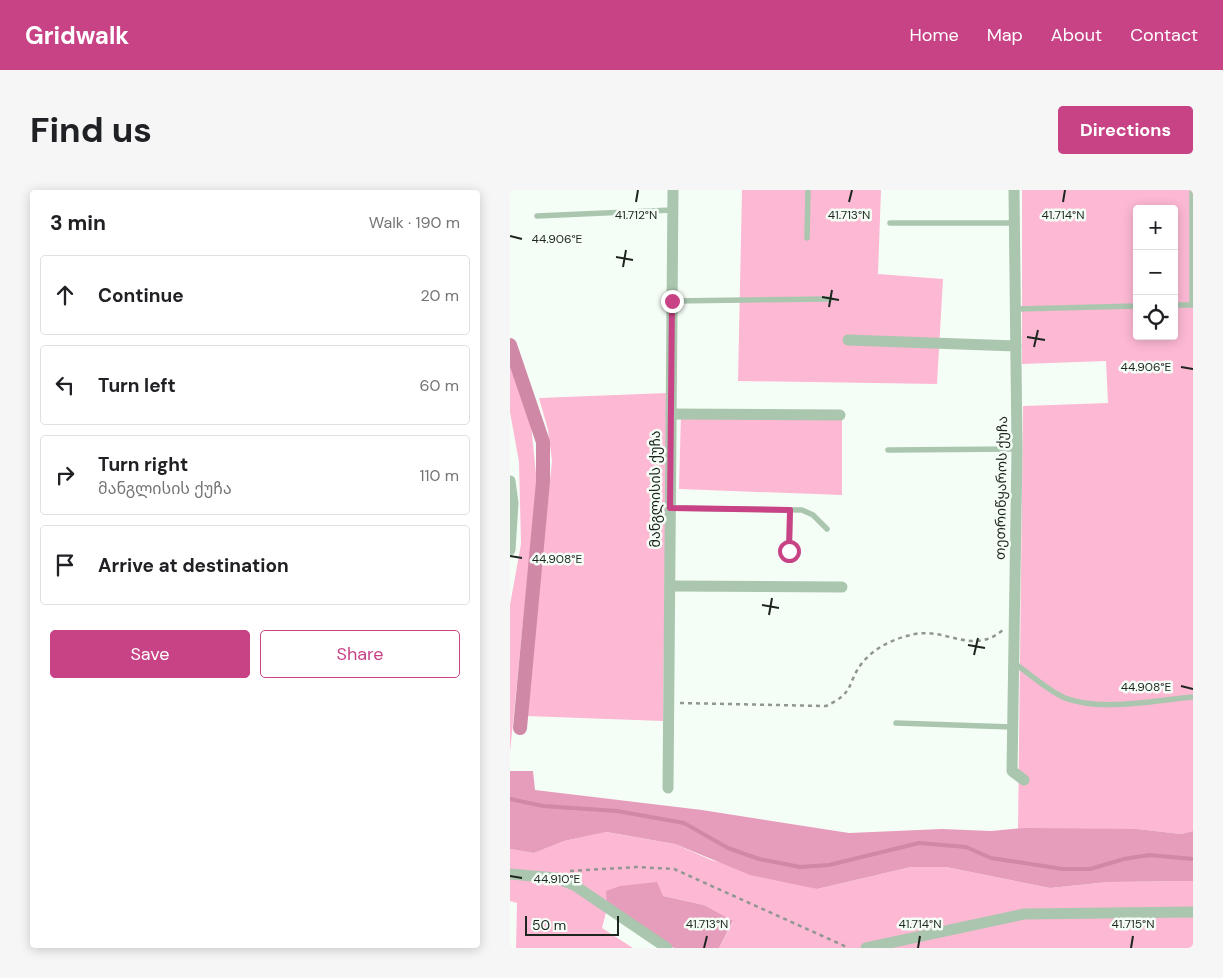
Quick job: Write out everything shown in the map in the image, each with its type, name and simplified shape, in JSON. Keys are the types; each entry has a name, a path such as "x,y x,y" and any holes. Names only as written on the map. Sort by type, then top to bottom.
{"street":[{"name":"მანგლისის ქუჩა","path":"668,788 673,190"},
{"name":"თეთრიწყაროს ქუჩა","path":"1014,190 1017,450 1012,771 1024,780"},
{"path":"848,340 1016,346"},
{"path":"671,414 840,415"},
{"path":"510,481 513,503 510,549"},
{"path":"670,586 842,587"},
{"path":"510,874 556,878 574,885 667,948"},
{"path":"866,948 1024,914 1193,912"}],"lane":[{"path":"807,238 808,190"},
{"path":"1178,305 1193,305 1192,190"},
{"path":"537,216 672,210"},
{"path":"890,223 1015,223"},
{"path":"672,301 830,299"},
{"path":"1016,309 1133,306"},
{"path":"888,450 1017,450"},
{"path":"670,508 802,510 813,515 827,528"},
{"path":"789,551 790,510"},
{"path":"1014,663 1066,698 1093,703 1130,704 1193,697"},
{"path":"896,722 1012,727"}],"path":[{"path":"669,703 826,706 843,698 861,664 876,649 917,633 981,642 995,637 1014,620"},
{"path":"564,871 619,868 674,869 849,948"}],"shaded area":[{"path":"742,190 881,190 878,274 943,279 937,384 738,381"},
{"path":"1022,190 1193,190 1193,831 1181,834 1137,829 1018,829 1023,406 1108,403 1106,361 1022,364"},
{"path":"510,363 531,424 537,484 510,752 510,605 521,544 519,462 510,412"},
{"path":"667,393 663,721 526,716 552,461 548,430 539,398"},
{"path":"681,413 842,418 842,495 679,489"},
{"path":"510,771 533,771 535,790 702,810 849,833 942,829 991,831 1025,828 1137,829 1181,834 1193,831 1193,881 1108,882 1050,888 946,867 911,867 817,889 750,875 675,844 606,832 564,841 534,853 510,849"},
{"path":"605,832 675,844 711,860 817,889 911,867 946,867 1050,888 1108,882 1193,881 1193,948 719,948 733,922 704,905 663,896 607,909 602,928 633,948 516,948 517,903 510,901 510,849 534,853 564,841"},
{"path":"657,882 663,896 704,905 733,921 719,948 674,948 607,909 606,891 620,886"}],"waterway":[{"path":"510,345 543,442 543,482 520,728"},
{"path":"510,799 543,806 617,811 684,823 728,848 759,859 800,867 829,865 919,843 966,847 991,858 1063,869 1090,869 1124,859 1149,855 1193,859"}],"route":[{"path":"672,301 670,508 790,510 789,551"}]}
